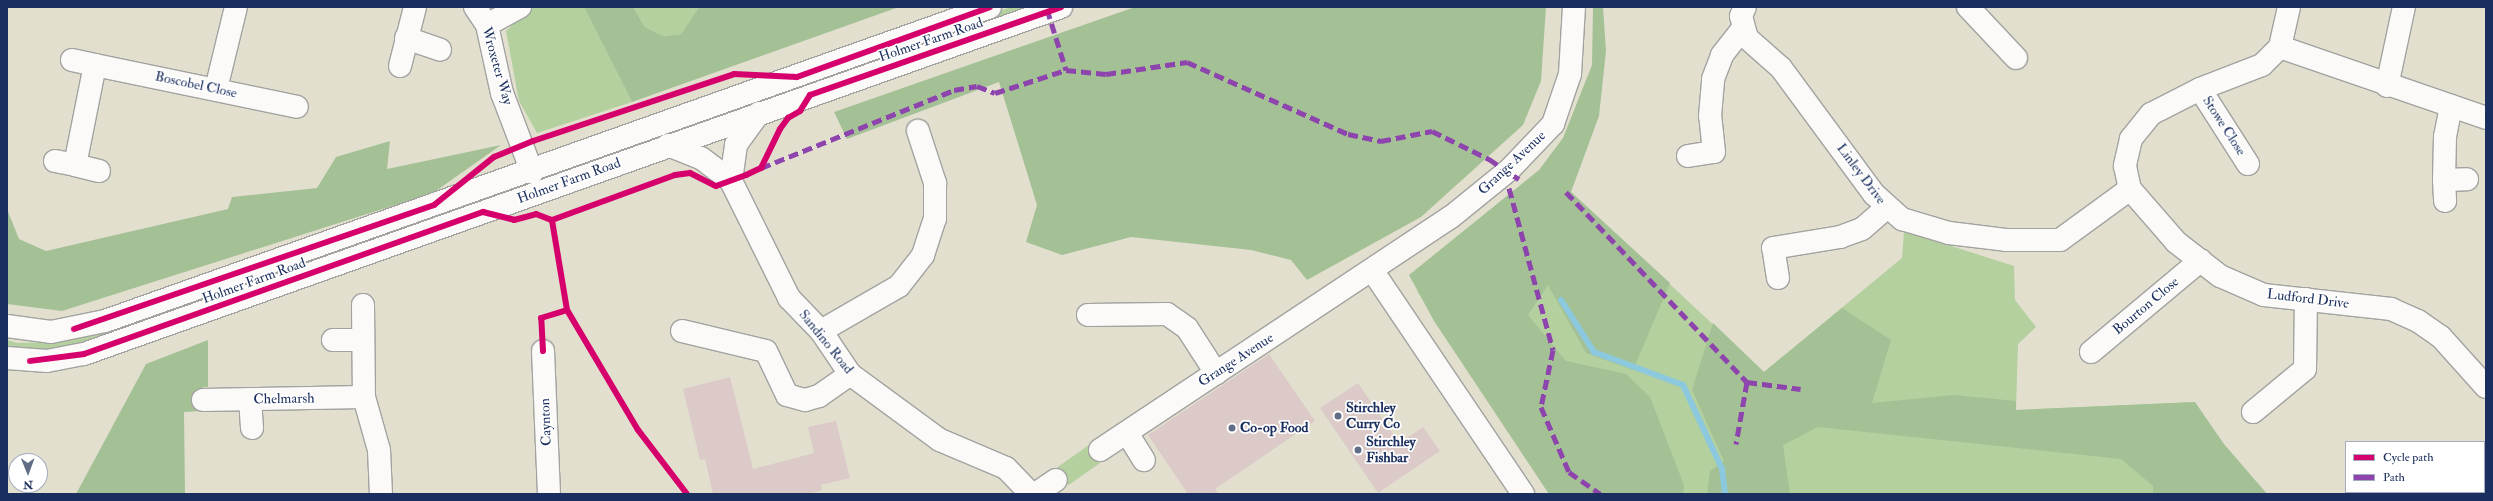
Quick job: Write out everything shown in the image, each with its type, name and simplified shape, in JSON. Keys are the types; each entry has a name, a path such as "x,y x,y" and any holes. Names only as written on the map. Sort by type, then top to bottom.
{"street":[{"path":"216,89 236,7"},
{"path":"400,66 415,7"},
{"path":"481,16 520,7"},
{"name":"Holmer Farm Road","path":"7,326 50,332 105,322 532,172 990,7"},
{"name":"Holmer Farm Road","path":"7,358 47,361 84,354 760,112 1061,7"},
{"name":"Grange Avenue","path":"1100,450 1451,217 1509,170 1553,124 1570,74 1574,7"},
{"path":"1968,7 2016,58"},
{"path":"2290,7 2280,47 2386,86 2486,118"},
{"path":"2386,86 2404,7"},
{"name":"Wroxeter Way","path":"481,16 502,92 532,172"},
{"path":"1688,156 1714,152 1710,116 1713,79 1722,55 1744,17"},
{"name":"Linley Drive","path":"1744,17 1746,38 1781,68 1809,103 1886,208 1902,219 1949,233 2006,240 2060,240 2130,190"},
{"path":"406,38 440,50"},
{"name":"Ludford Drive","path":"2280,47 2262,65 2200,89 2151,114 2131,139 2125,166 2130,190 2176,242 2220,276 2264,295 2391,309 2418,321 2441,336 2486,387"},
{"name":"Boscobel Close","path":"72,60 297,106"},
{"path":"95,65 65,163 99,171"},
{"name":"Stowe Close","path":"2200,89 2248,164"},
{"path":"2451,106 2445,137 2445,191 2467,179"},
{"path":"731,181 736,145 760,112"},
{"path":"821,331 899,286 923,255 935,220 935,183 918,131"},
{"name":"Sandino Road","path":"668,145 701,158 731,181 789,298 821,331 850,374 940,440 1006,468 1031,494"},
{"path":"1778,278 1773,248 1840,237 1862,229 1886,208"},
{"name":"Bourton Close","path":"2091,352 2201,260"},
{"path":"1372,270 1523,494"},
{"path":"2253,412 2305,369 2306,299"},
{"path":"363,305 364,397 379,450 381,494"},
{"path":"1088,315 1167,314 1188,328 1216,373"},
{"path":"682,331 766,351 787,395 793,397 805,400 819,396 850,374"},
{"path":"333,340 363,340"},
{"name":"Caynton","path":"543,351 549,494"},
{"name":"Chelmarsh","path":"203,400 364,397"},
{"path":"250,399 252,428"},
{"path":"1126,433 1144,460"},
{"path":"1035,494 1056,480"}],"green space":[{"path":"532,7 584,7 632,102 537,133 519,101 506,31"},
{"path":"584,7 633,7 645,27 663,36 681,34 699,7 899,7 632,102"},
{"path":"633,7 699,7 681,34 663,36 645,27"},
{"path":"1011,7 1042,7 76,350 7,351 7,340 17,343 52,342 367,238"},
{"path":"1135,7 1546,7 1541,81 1523,125 1421,217 1307,280 1291,260 1251,250 1131,237 1062,255 1026,242 1037,205 999,82 847,139 834,112"},
{"path":"1593,7 1603,7 1606,51 1599,116 1571,192 1670,283 1633,370 1586,353 1548,285 1528,315 1566,361 1626,374 1650,397 1684,485 1683,494 1549,494 1434,321 1409,275 1539,170 1563,138 1592,65"},
{"path":"390,141 387,169 501,145 433,193 62,311 7,304 7,209 19,239 46,251 228,209 232,197 317,188 336,157"},
{"path":"1571,192 1764,372 1902,258 1904,231 2014,266 2015,300 2036,327 2018,344 2016,410 2195,402 2209,429 2267,494 1549,494 1417,291"},
{"path":"1842,308 1891,340 1872,403 1954,395 2016,401 2016,410 2195,402 2224,444 2267,494 2153,494 2153,486 2121,459 1818,427 1783,445 1790,494 1707,494 1710,471 1724,461 1692,390 1713,323 1764,372"},
{"path":"208,340 208,387 203,387 203,411 184,412 185,493 76,494 146,364"},
{"path":"1089,445 1101,462 1068,485 1056,468"}],"building":[{"name":"Co-op Food","path":"1269,354 1315,421 1215,489 1219,494 1188,494 1148,435"},
{"path":"730,377 753,469 814,453 808,427 836,421 850,478 821,485 822,490 808,494 713,494 705,459 700,460 683,389"},
{"path":"1358,383 1399,443 1423,427 1440,451 1378,493 1320,408"}],"waterway":[{"path":"1561,300 1594,352 1683,385 1722,469 1725,494"}],"marked path":[{"path":"1047,9 1066,70"},
{"path":"761,168 954,90 977,86 995,93 1066,70 1106,74 1187,62 1348,134 1381,141 1432,131 1489,159 1519,179"},
{"path":"1509,188 1553,350 1541,407 1569,472 1600,494"},
{"path":"1566,192 1747,382 1736,444"},
{"path":"1747,382 1801,389"}],"cycle path":[{"path":"74,329 434,205 494,157 533,141 734,74 797,77 990,7"},
{"path":"687,494 638,430 567,310 552,220 675,175 690,173 716,186 746,175 761,168 780,129 788,118 800,111 810,95 1061,7"},
{"path":"30,361 84,354 483,212 514,220 536,214 552,220"},
{"path":"543,351 541,318 567,310"}],"place":[{"name":"Stirchley Curry Co","path":"1338,416"},
{"name":"Co-op Food","path":"1232,428"},
{"name":"Stirchley Fishbar","path":"1358,450"}]}
